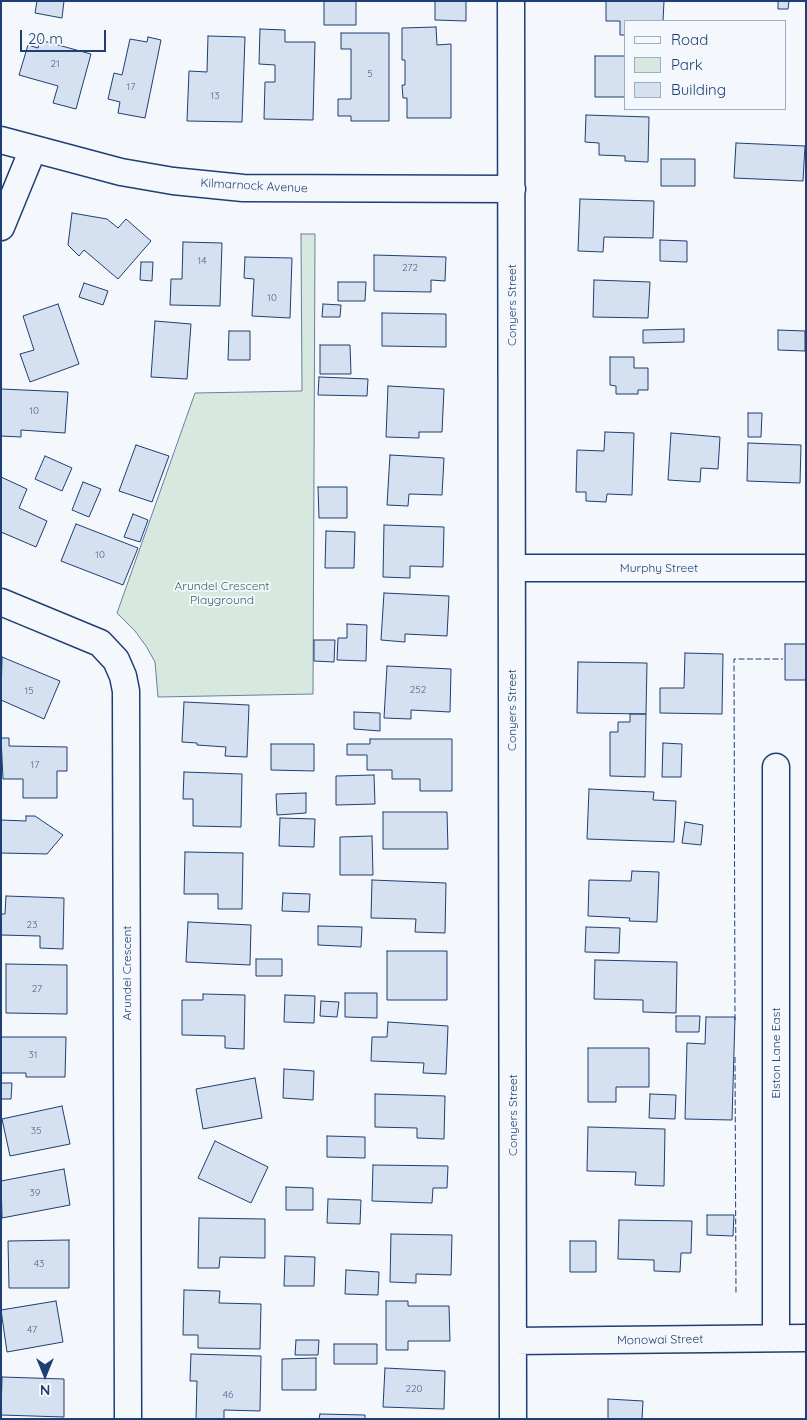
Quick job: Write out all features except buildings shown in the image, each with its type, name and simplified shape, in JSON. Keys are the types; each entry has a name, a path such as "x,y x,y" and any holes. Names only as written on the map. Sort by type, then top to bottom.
{"street":[{"name":"Conyers Street","path":"511,1 513,1419"},
{"name":"Kilmarnock Avenue","path":"1,140 120,172 173,181 242,188 512,189"},
{"path":"1,227 33,148"},
{"name":"Murphy Street","path":"512,568 806,568"},
{"name":"Arundel Crescent","path":"1,602 100,643 116,660 123,676 126,691 128,1419"},
{"name":"Elston Lane East","path":"776,767 776,1338"},
{"name":"Monowai Street","path":"513,1342 806,1338"}],"green space":[{"name":"Arundel Crescent Playground","path":"301,234 315,234 313,694 158,697 155,662 135,631 117,613 195,393 302,391"}],"fence":[{"path":"735,1020 734,659 783,659"},
{"path":"735,1057 736,1295"}]}
